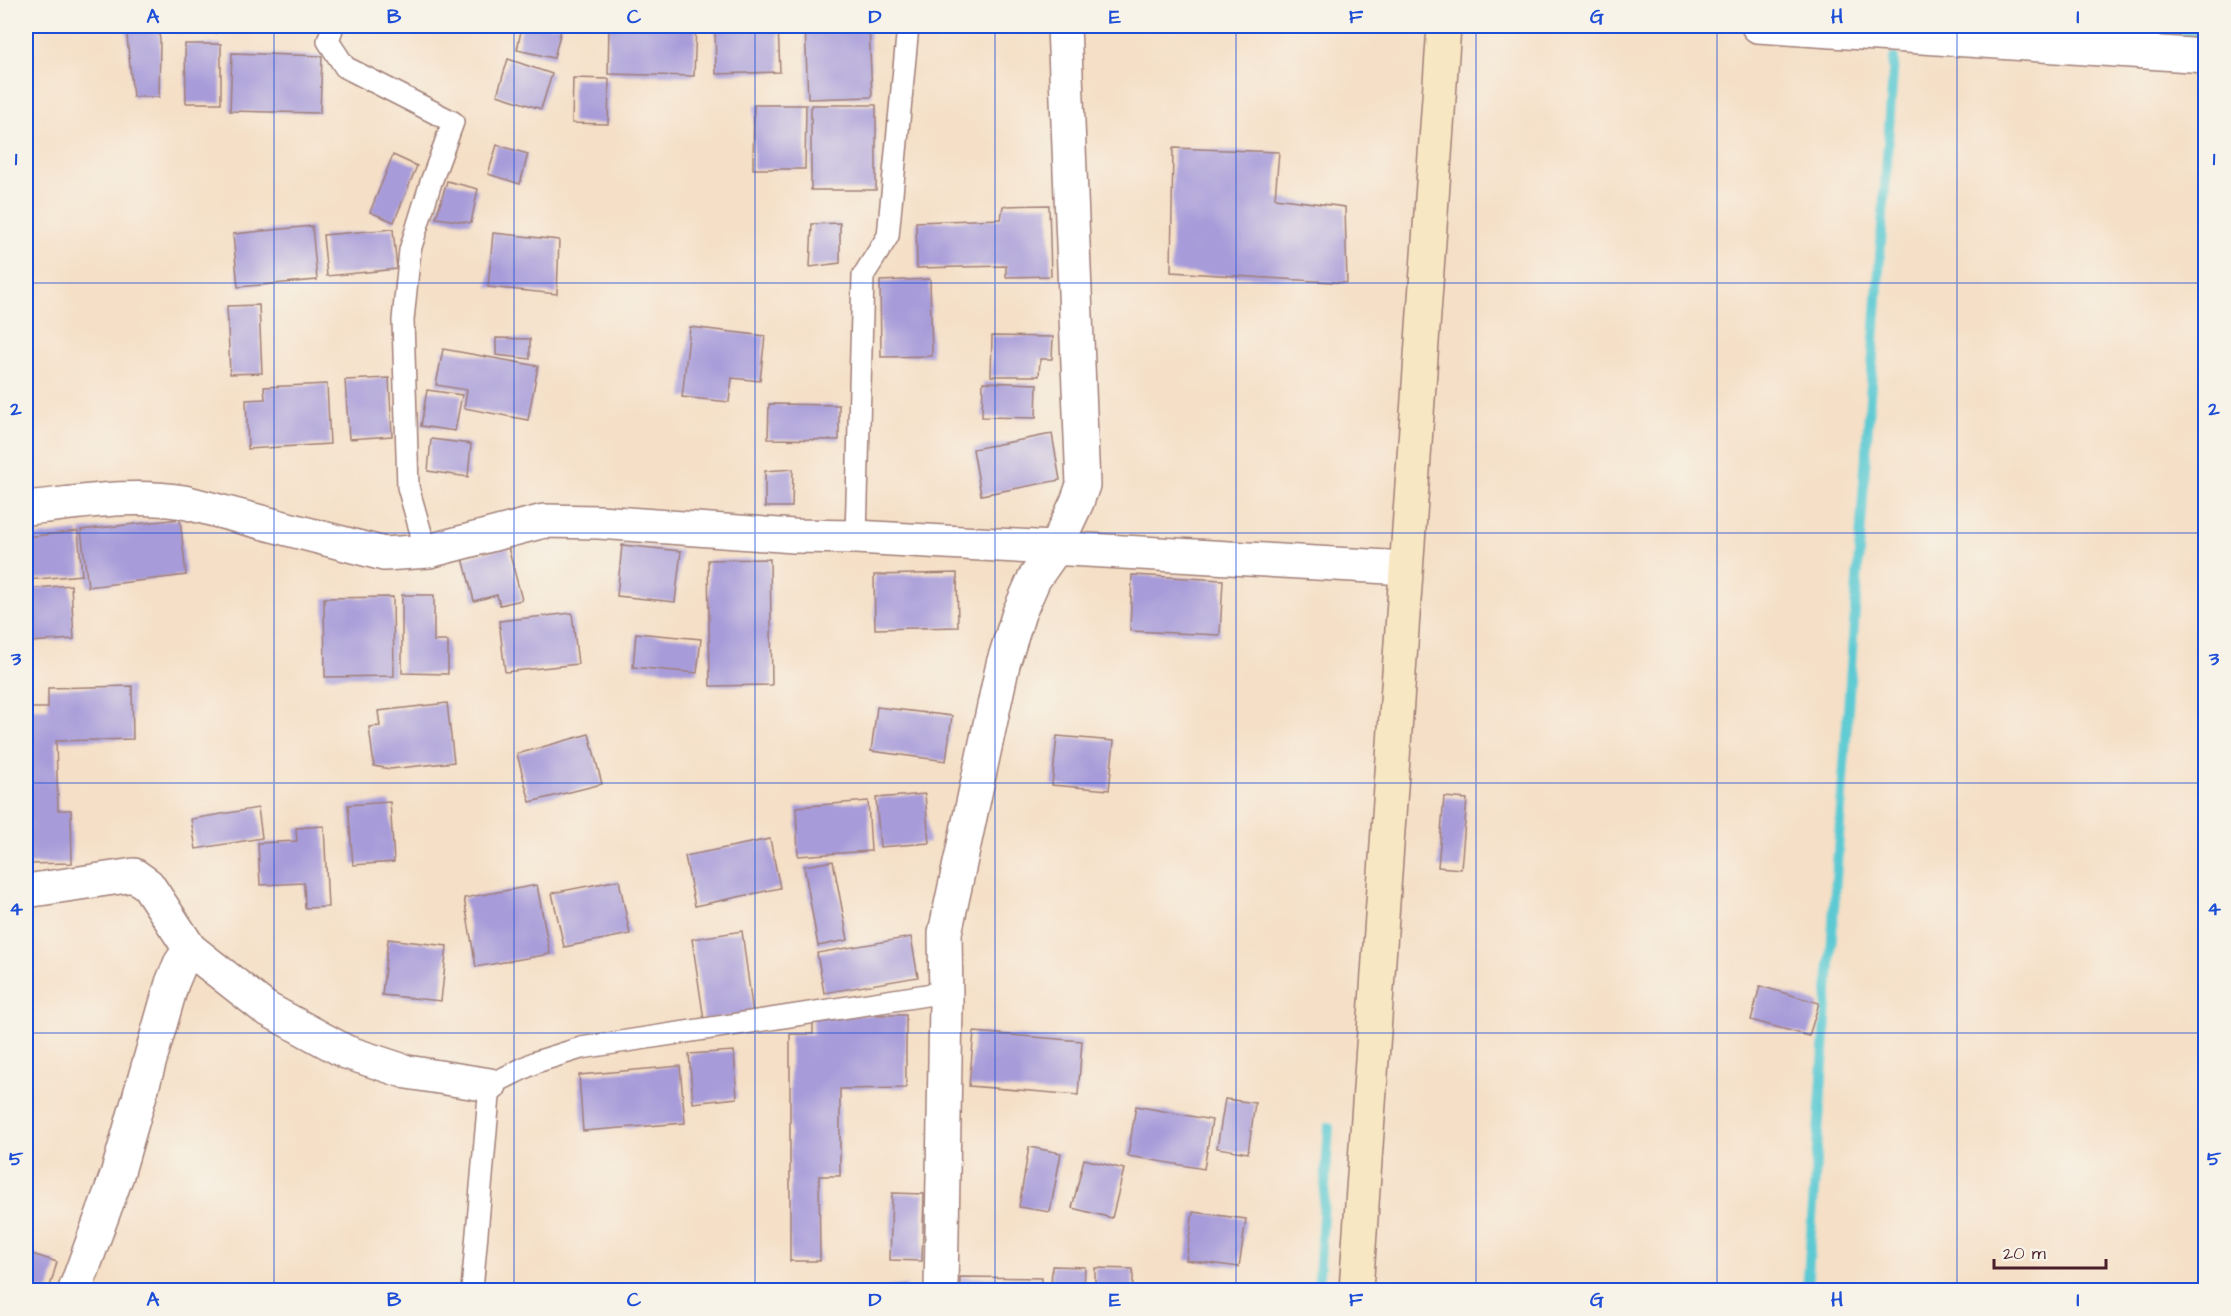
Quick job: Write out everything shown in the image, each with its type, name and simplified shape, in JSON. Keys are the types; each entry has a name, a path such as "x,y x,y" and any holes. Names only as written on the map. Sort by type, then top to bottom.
{"street":[{"path":"941,1290 945,933 1003,664 1019,613 1034,579 1055,549 1083,485 1064,26"},
{"path":"1356,1290 1444,26"},
{"path":"1758,26 2205,56"},
{"path":"26,508 130,498 159,498 184,502 384,554 429,551 544,521 599,522 794,536 856,537 1406,568"},
{"path":"26,891 134,875 148,885 190,949 265,1008 346,1052 407,1072 490,1085"},
{"path":"75,1290 117,1175 172,983 180,964 190,949"}],"lane":[{"path":"333,26 328,41 345,68 453,122 410,250 403,320 408,487 421,533 429,551"},
{"path":"856,537 863,276 888,236 908,26"},
{"path":"472,1290 490,1085 536,1062 581,1048 946,992"}],"building":[{"path":"126,26 158,26 160,40 159,97 133,97"},
{"path":"175,26 216,26 216,33 175,33"},
{"path":"522,26 562,26 554,58 517,50"},
{"path":"609,26 696,26 694,76 608,74"},
{"path":"715,26 778,26 780,72 716,74"},
{"path":"805,26 869,26 872,97 808,99"},
{"path":"185,44 221,44 221,103 186,103"},
{"path":"232,53 322,56 320,113 230,111"},
{"path":"508,59 552,74 541,109 497,95"},
{"path":"573,78 609,79 608,124 572,123"},
{"path":"754,105 806,105 805,169 753,169"},
{"path":"811,105 876,105 876,190 811,190"},
{"path":"497,145 528,154 520,184 488,174"},
{"path":"1173,148 1279,152 1275,198 1345,207 1347,283 1171,272"},
{"path":"393,155 417,166 394,222 370,212"},
{"path":"447,181 478,189 471,223 436,218"},
{"path":"1049,205 1051,276 1006,277 1006,266 917,268 916,222 1001,219 1003,206"},
{"path":"840,223 840,263 810,267 812,224"},
{"path":"312,226 317,280 238,287 233,234"},
{"path":"393,229 397,269 327,276 323,235"},
{"path":"493,233 559,240 557,294 488,287"},
{"path":"930,279 932,356 881,357 880,281"},
{"path":"259,305 262,373 230,374 227,306"},
{"path":"690,327 765,336 760,381 732,378 729,402 682,397"},
{"path":"992,336 1053,337 1052,359 1040,359 1039,376 991,376"},
{"path":"496,338 530,339 530,359 496,355"},
{"path":"443,349 538,366 528,420 464,408 467,390 436,385"},
{"path":"389,378 392,436 349,439 345,380"},
{"path":"983,382 1037,384 1036,418 982,417"},
{"path":"327,384 330,444 248,449 246,400 265,399 264,387"},
{"path":"427,390 462,395 455,431 421,426"},
{"path":"769,404 839,405 839,440 768,439"},
{"path":"1052,434 1060,480 981,495 973,449"},
{"path":"431,439 471,444 468,477 428,471"},
{"path":"793,469 792,507 765,507 765,471"},
{"path":"180,519 186,575 88,587 81,530"},
{"path":"78,531 82,575 27,580 26,537"},
{"path":"622,545 681,551 675,602 617,596"},
{"path":"508,547 522,600 500,605 497,595 474,601 463,558"},
{"path":"770,559 772,685 710,686 708,560"},
{"path":"957,573 958,627 875,629 874,575"},
{"path":"1132,575 1223,580 1220,635 1130,631"},
{"path":"71,585 74,639 29,642 26,589"},
{"path":"402,595 434,595 434,641 448,641 448,674 402,673"},
{"path":"393,597 394,676 325,677 324,598"},
{"path":"572,613 578,664 505,672 499,621"},
{"path":"636,633 701,639 697,673 633,667"},
{"path":"132,686 133,739 56,741 58,810 71,810 72,863 26,864 26,708 48,708 48,688"},
{"path":"447,703 454,762 390,769 374,766 369,727 380,726 378,711"},
{"path":"877,707 952,716 946,761 871,751"},
{"path":"589,734 602,784 530,802 517,754"},
{"path":"1057,736 1114,741 1109,790 1052,785"},
{"path":"925,794 929,843 880,847 876,798"},
{"path":"1444,797 1467,799 1461,869 1438,867"},
{"path":"868,801 871,851 798,856 796,807"},
{"path":"390,802 394,862 353,865 348,805"},
{"path":"258,808 262,838 196,849 191,819"},
{"path":"324,826 328,907 305,908 304,883 260,885 258,843 297,841 296,828"},
{"path":"770,839 780,888 695,906 685,856"},
{"path":"833,861 848,940 818,946 804,866"},
{"path":"619,880 630,934 564,947 552,893"},
{"path":"537,885 550,954 476,967 464,898"},
{"path":"742,931 753,1014 704,1020 692,939"},
{"path":"911,937 918,977 824,993 817,953"},
{"path":"388,939 447,946 441,1001 382,995"},
{"path":"1760,986 1819,1003 1809,1036 1751,1020"},
{"path":"813,1015 906,1015 906,1088 840,1089 840,1176 819,1176 820,1261 790,1261 790,1034 813,1034"},
{"path":"974,1032 1082,1041 1078,1095 969,1086"},
{"path":"734,1051 737,1098 693,1103 689,1054"},
{"path":"680,1066 685,1123 583,1131 579,1075"},
{"path":"1225,1099 1255,1103 1248,1153 1217,1148"},
{"path":"1136,1106 1212,1120 1204,1169 1128,1156"},
{"path":"1029,1147 1061,1153 1050,1212 1019,1207"},
{"path":"1084,1159 1124,1169 1112,1218 1072,1208"},
{"path":"892,1193 924,1194 922,1261 890,1260"},
{"path":"1193,1212 1246,1219 1239,1267 1186,1260"},
{"path":"26,1252 57,1262 49,1290 26,1290"},
{"path":"1052,1266 1085,1267 1084,1290 1051,1290"},
{"path":"1095,1268 1133,1269 1133,1290 1095,1290"},
{"path":"960,1277 1042,1278 1041,1290 960,1290"},
{"path":"906,1285 906,1290 875,1290 875,1289"}],"waterway":[{"path":"2097,26 2206,32"},
{"path":"1807,1290 1894,58"},
{"path":"1318,1290 1329,1127"}]}
